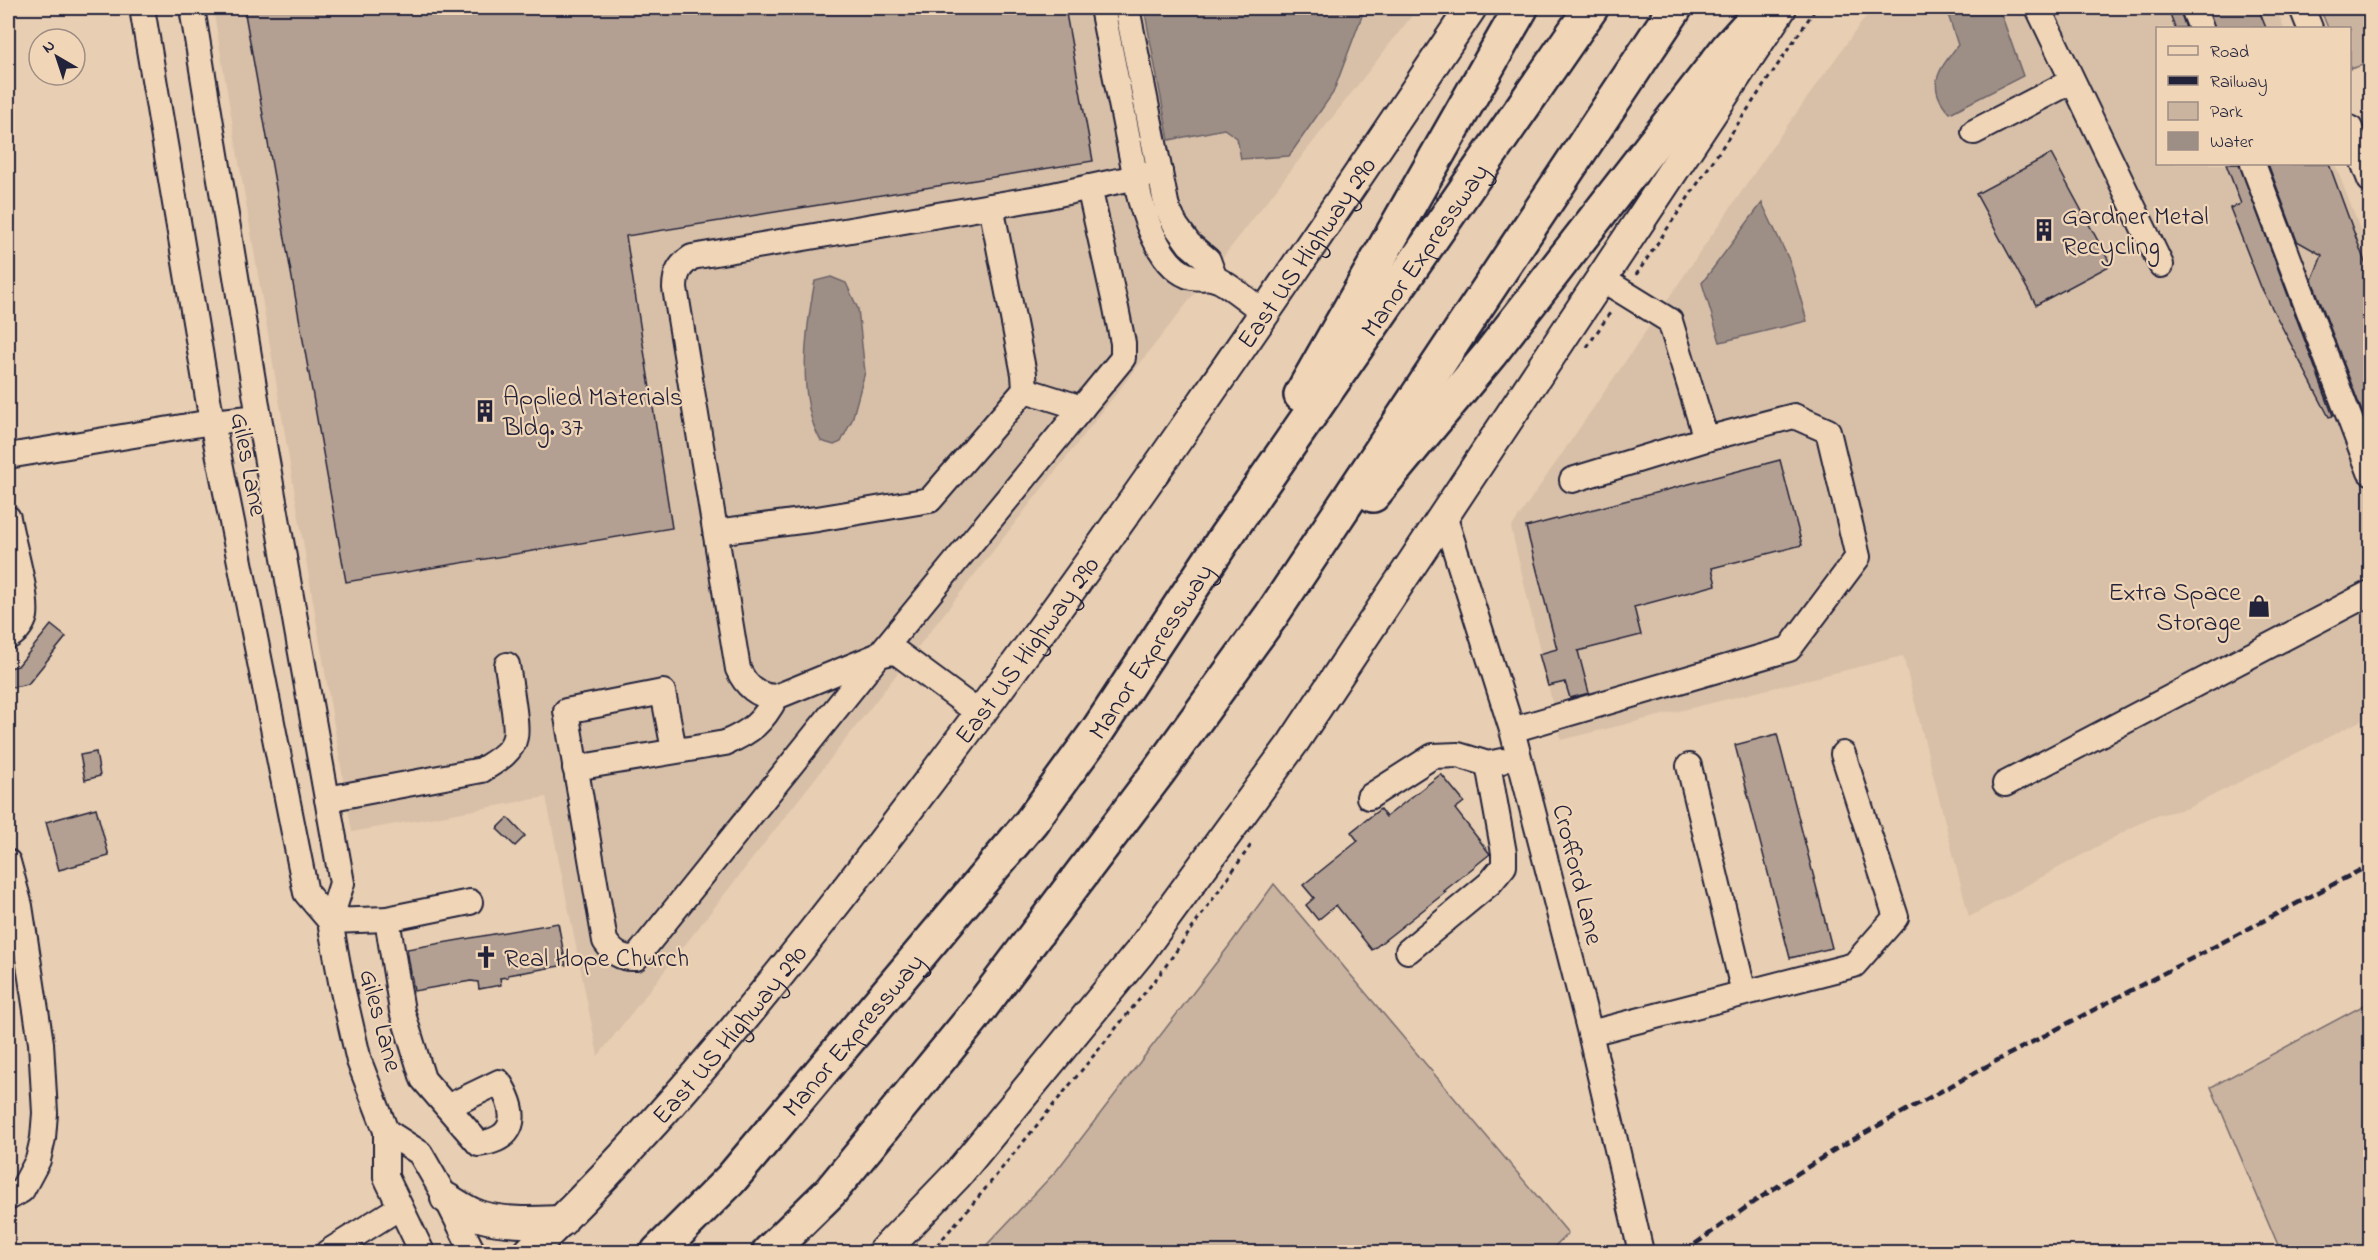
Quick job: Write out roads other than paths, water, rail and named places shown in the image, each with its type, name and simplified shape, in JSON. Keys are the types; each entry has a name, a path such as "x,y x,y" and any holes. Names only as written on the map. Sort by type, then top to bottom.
{"highway":[{"path":"1224,539 1317,365 1521,8"},
{"name":"Manor Expressway","path":"658,1252 731,1179 1031,822 1098,730 1224,539 1591,8"},
{"path":"769,1252 830,1192 972,1019 1152,781 1271,616 1675,8"},
{"path":"1271,616 1490,354 1728,48 1764,8"}],"main road":[{"name":"East US Highway 290","path":"529,1252 562,1221 682,1092 854,880 1029,650 1265,313 1471,8"},
{"path":"883,1252 957,1175 1140,952 1293,742 1781,8"},
{"path":"446,1198 477,1215 500,1220 520,1223 562,1221 557,1252"}],"street":[{"name":"Giles Lane","path":"142,8 212,422 306,893 330,921 359,1061 386,1131 386,1177 422,1252"},
{"name":"Giles Lane","path":"192,8 259,417 342,883 330,921"},
{"path":"1102,8 1135,177 1145,218 1156,244 1176,267 1191,277 1215,279 1265,313"},
{"path":"1127,8 1167,208 1176,226 1190,244 1208,260 1215,279"},
{"path":"2038,8 2161,265"},
{"path":"2193,8 2201,27"},
{"path":"2302,8 2310,27"},
{"path":"1974,132 2072,81"},
{"path":"2351,133 2370,180"},
{"path":"2253,165 2370,472"},
{"path":"980,714 899,654 892,652 879,655 776,697 767,697 758,693 743,680 738,669 675,278 683,263 692,257 991,206 1160,172"},
{"path":"674,750 663,692 566,711 605,941 614,953 628,958 636,958 879,655 1122,358 1123,343 1089,187"},
{"path":"716,532 817,519 930,500 1025,390 1024,374 991,206"},
{"path":"1602,279 1670,321 1706,439"},
{"path":"1025,390 1082,408"},
{"path":"1512,730 1789,649 1858,557 1828,431 1794,416 1706,439 1572,480"},
{"path":"8,456 212,422 259,417"},
{"name":"Crofford Lane","path":"1444,515 1519,756 1590,1033 1641,1252"},
{"path":"8,518 26,602 24,619 14,634 8,637"},
{"path":"2006,784 2370,593"},
{"path":"327,799 482,770 494,763 508,751 516,736 507,665"},
{"path":"575,768 725,743 747,734 767,714 776,697"},
{"path":"1590,1033 1854,965 1896,917 1843,754"},
{"path":"1369,797 1433,756 1458,755 1488,764 1519,756"},
{"path":"1488,764 1504,853 1504,866"},
{"path":"1689,766 1744,993"},
{"path":"1408,951 1490,883 1504,866 1540,839"},
{"path":"8,862 20,906 39,1032 45,1113 38,1160 22,1190 8,1198"},
{"path":"330,921 387,919 470,902"},
{"path":"387,919 402,1011 423,1079 447,1107"},
{"path":"386,1131 420,1153 446,1198 482,1252"},
{"path":"328,1252 400,1207"}],"water":[{"path":"1144,8 1367,8 1363,13 1333,93 1289,156 1241,159 1237,138 1224,129 1169,140"},
{"path":"1946,8 1999,8 2023,76 1950,113 1942,103 1936,86 1941,70 1958,45"},
{"path":"1762,203 1790,262 1807,321 1720,342 1702,283"},
{"path":"831,277 846,283 858,309 865,372 852,420 841,442 834,445 821,441 813,424 808,405 805,363 815,281"}],"railway":[{"path":"1684,1252 1755,1201 1834,1150 1998,1060 2370,865"}],"place":[{"name":"Gardner Metal Recycling","path":"2044,230"},
{"name":"Applied Materials Bldg. 37","path":"485,411"},
{"name":"Extra Space Storage","path":"2259,606"},
{"name":"Real Hope Church","path":"486,957"}]}
